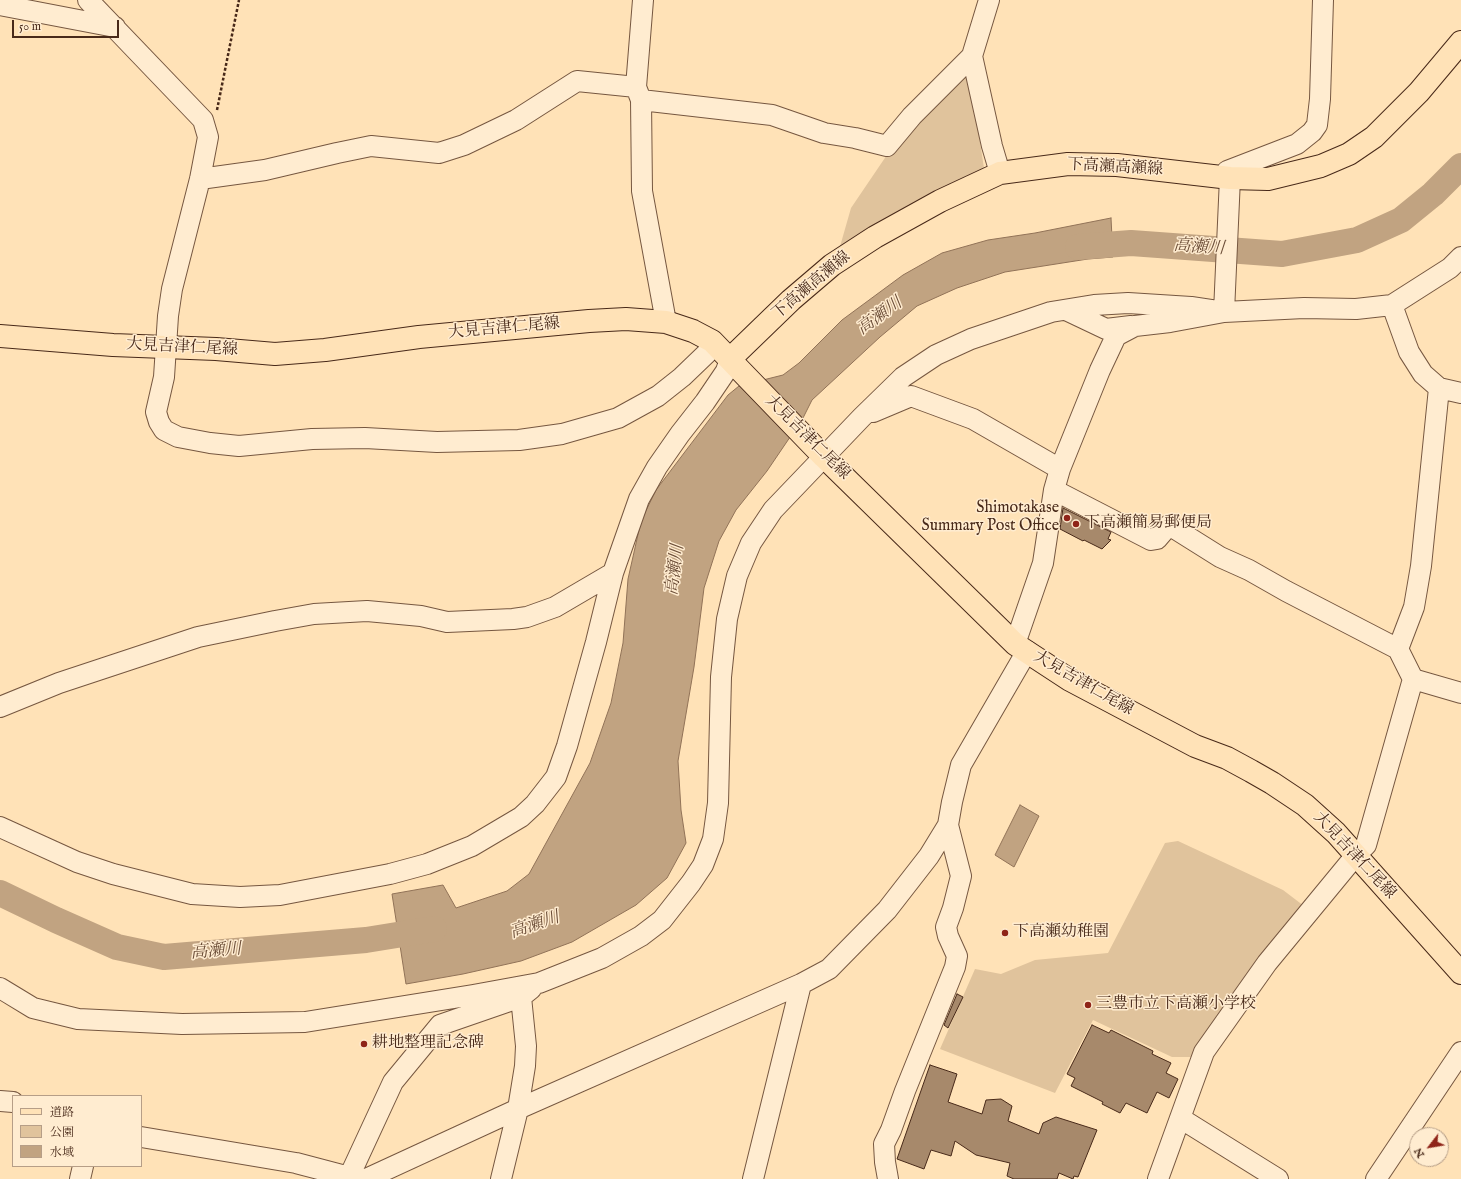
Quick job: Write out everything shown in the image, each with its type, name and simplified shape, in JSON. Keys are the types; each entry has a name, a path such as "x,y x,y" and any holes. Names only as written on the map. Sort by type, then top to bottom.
{"main road":[{"name":"下高瀬高瀬線","path":"730,360 791,300 832,265 875,237 940,201 1000,173 1068,164 1117,165 1230,178 1268,179 1321,166 1349,154 1374,137 1419,92 1461,42"},
{"name":"大見吉津仁尾線","path":"0,336 275,354 325,350 419,337 588,321 626,319 666,322 693,332 712,341 824,456 1021,647 1070,680 1195,746 1227,758 1272,783 1317,814 1356,855 1461,973"}],"street":[{"path":"88,0 203,120 208,137 200,179 172,289 165,348 164,377 156,412 159,422 164,430 178,437 210,443 239,446 312,439 364,438 437,442 519,440 562,434 618,418 658,396 682,377 707,353 712,341"},
{"path":"643,0 639,93 642,191 666,322"},
{"path":"200,179 265,170 371,146 439,153 464,145 516,120 578,81 639,93 772,115 824,133 855,138 888,146 912,116 972,56 989,0"},
{"path":"1224,312 1230,178 1227,171 1298,144 1312,132 1317,125 1320,99 1323,0"},
{"path":"0,5 115,27"},
{"path":"972,56 992,146 1000,173"},
{"path":"1066,310 1106,329 1170,322 1224,312 1304,308 1356,309 1392,305 1450,268 1461,257"},
{"path":"0,988 33,1008 78,1019 182,1024 305,1022 539,983 602,958 641,936 662,920 676,904 703,865 713,839 718,804 721,677 727,619 737,576 751,542 772,510 903,377 936,355 971,339 1051,312 1094,305 1128,303 1191,307 1224,312"},
{"path":"1392,305 1409,352 1423,374 1439,388 1461,393"},
{"path":"142,1137 296,1163 356,1178 518,1109 801,984 829,969 887,910 929,856 948,825 961,765 1021,647 1043,563 1054,490 1060,469 1100,370 1116,336 1135,326"},
{"path":"0,827 77,862 113,874 192,894 240,897 280,895 390,874 427,864 472,846 521,817 534,804 556,777 567,746 596,642 613,573 639,499 657,466 705,402 726,371 730,360"},
{"path":"1398,649 1414,607 1421,566 1439,388"},
{"path":"862,417 911,396 973,419 1060,469"},
{"path":"1054,490 1151,540 1157,539 1169,525 1220,557 1249,570 1398,649 1413,679 1366,845 1356,855 1267,963 1204,1052 1158,1179"},
{"path":"0,707 59,683 198,637 314,614 359,612 421,616 447,622 527,617 555,607 613,573"},
{"path":"1413,679 1461,693"},
{"path":"888,1179 884,1144 892,1130 905,1091 955,967 957,956 948,936 946,927 953,908 961,876 948,825"},
{"path":"356,1178 393,1082 440,1025 521,997 539,983"},
{"path":"753,1179 801,984"},
{"path":"501,1179 518,1109 525,1066 526,1046 521,997"},
{"path":"1376,1179 1461,1052"},
{"path":"0,1101 12,1102"},
{"path":"1180,1118 1278,1179"},
{"path":"80,1179 83,1167"}],"path":[{"path":"206,131 215,122 239,0"}],"green space":[{"path":"969,69 985,175 839,250 851,208 893,146"},
{"path":"1178,841 1283,890 1304,906 1193,1057 1172,1057 1093,1020 1055,1093 940,1049 975,969 1001,974 1035,960 1108,953 1165,843"}],"water":[{"path":"1111,218 1113,257 1088,259 1005,272 957,288 917,306 880,337 812,400 803,418 767,471 736,510 719,541 704,588 694,667 678,761 681,810 686,843 667,878 636,905 572,942 521,961 463,974 406,984 392,894 443,885 456,908 507,891 529,874 590,763 611,703 623,643 628,579 641,521 656,490 728,395 739,386 783,375 799,363 842,320 903,275 942,253 988,240 1035,233"},
{"path":"1020,805 1039,816 1014,867 995,855"}],"building":[{"name":"下高瀬簡易郵便局","path":"1063,508 1111,532 1108,539 1111,540 1102,549 1060,529"},
{"path":"957,994 963,997 948,1028 944,1025"},
{"path":"1092,1025 1109,1033 1111,1030 1153,1051 1152,1054 1171,1063 1166,1073 1178,1079 1169,1098 1157,1092 1147,1113 1126,1103 1120,1113 1102,1104 1103,1102 1071,1086 1075,1078 1067,1074"},
{"path":"930,1065 957,1074 948,1102 982,1114 986,1100 1001,1099 1012,1106 1008,1121 1039,1134 1043,1123 1056,1117 1097,1130 1078,1177 1074,1176 1073,1179 1059,1173 1057,1179 1014,1179 1007,1176 1010,1163 976,1155 955,1141 951,1156 931,1150 924,1169 897,1159"}],"waterway":[{"name":"高瀬川","path":"1078,247 1131,243 1282,254 1357,240 1401,220 1433,194 1461,166"},
{"name":"高瀬川","path":"0,893 117,947 164,957 366,940 434,929"}],"place":[{"name":"Shimotakase Summary Post Office","path":"1067,518"},
{"name":"下高瀬簡易郵便局","path":"1076,524"},
{"name":"下高瀬幼稚園","path":"1005,933"},
{"name":"三豊市立下高瀬小学校","path":"1088,1005"},
{"name":"耕地整理記念碑","path":"364,1044"}]}
